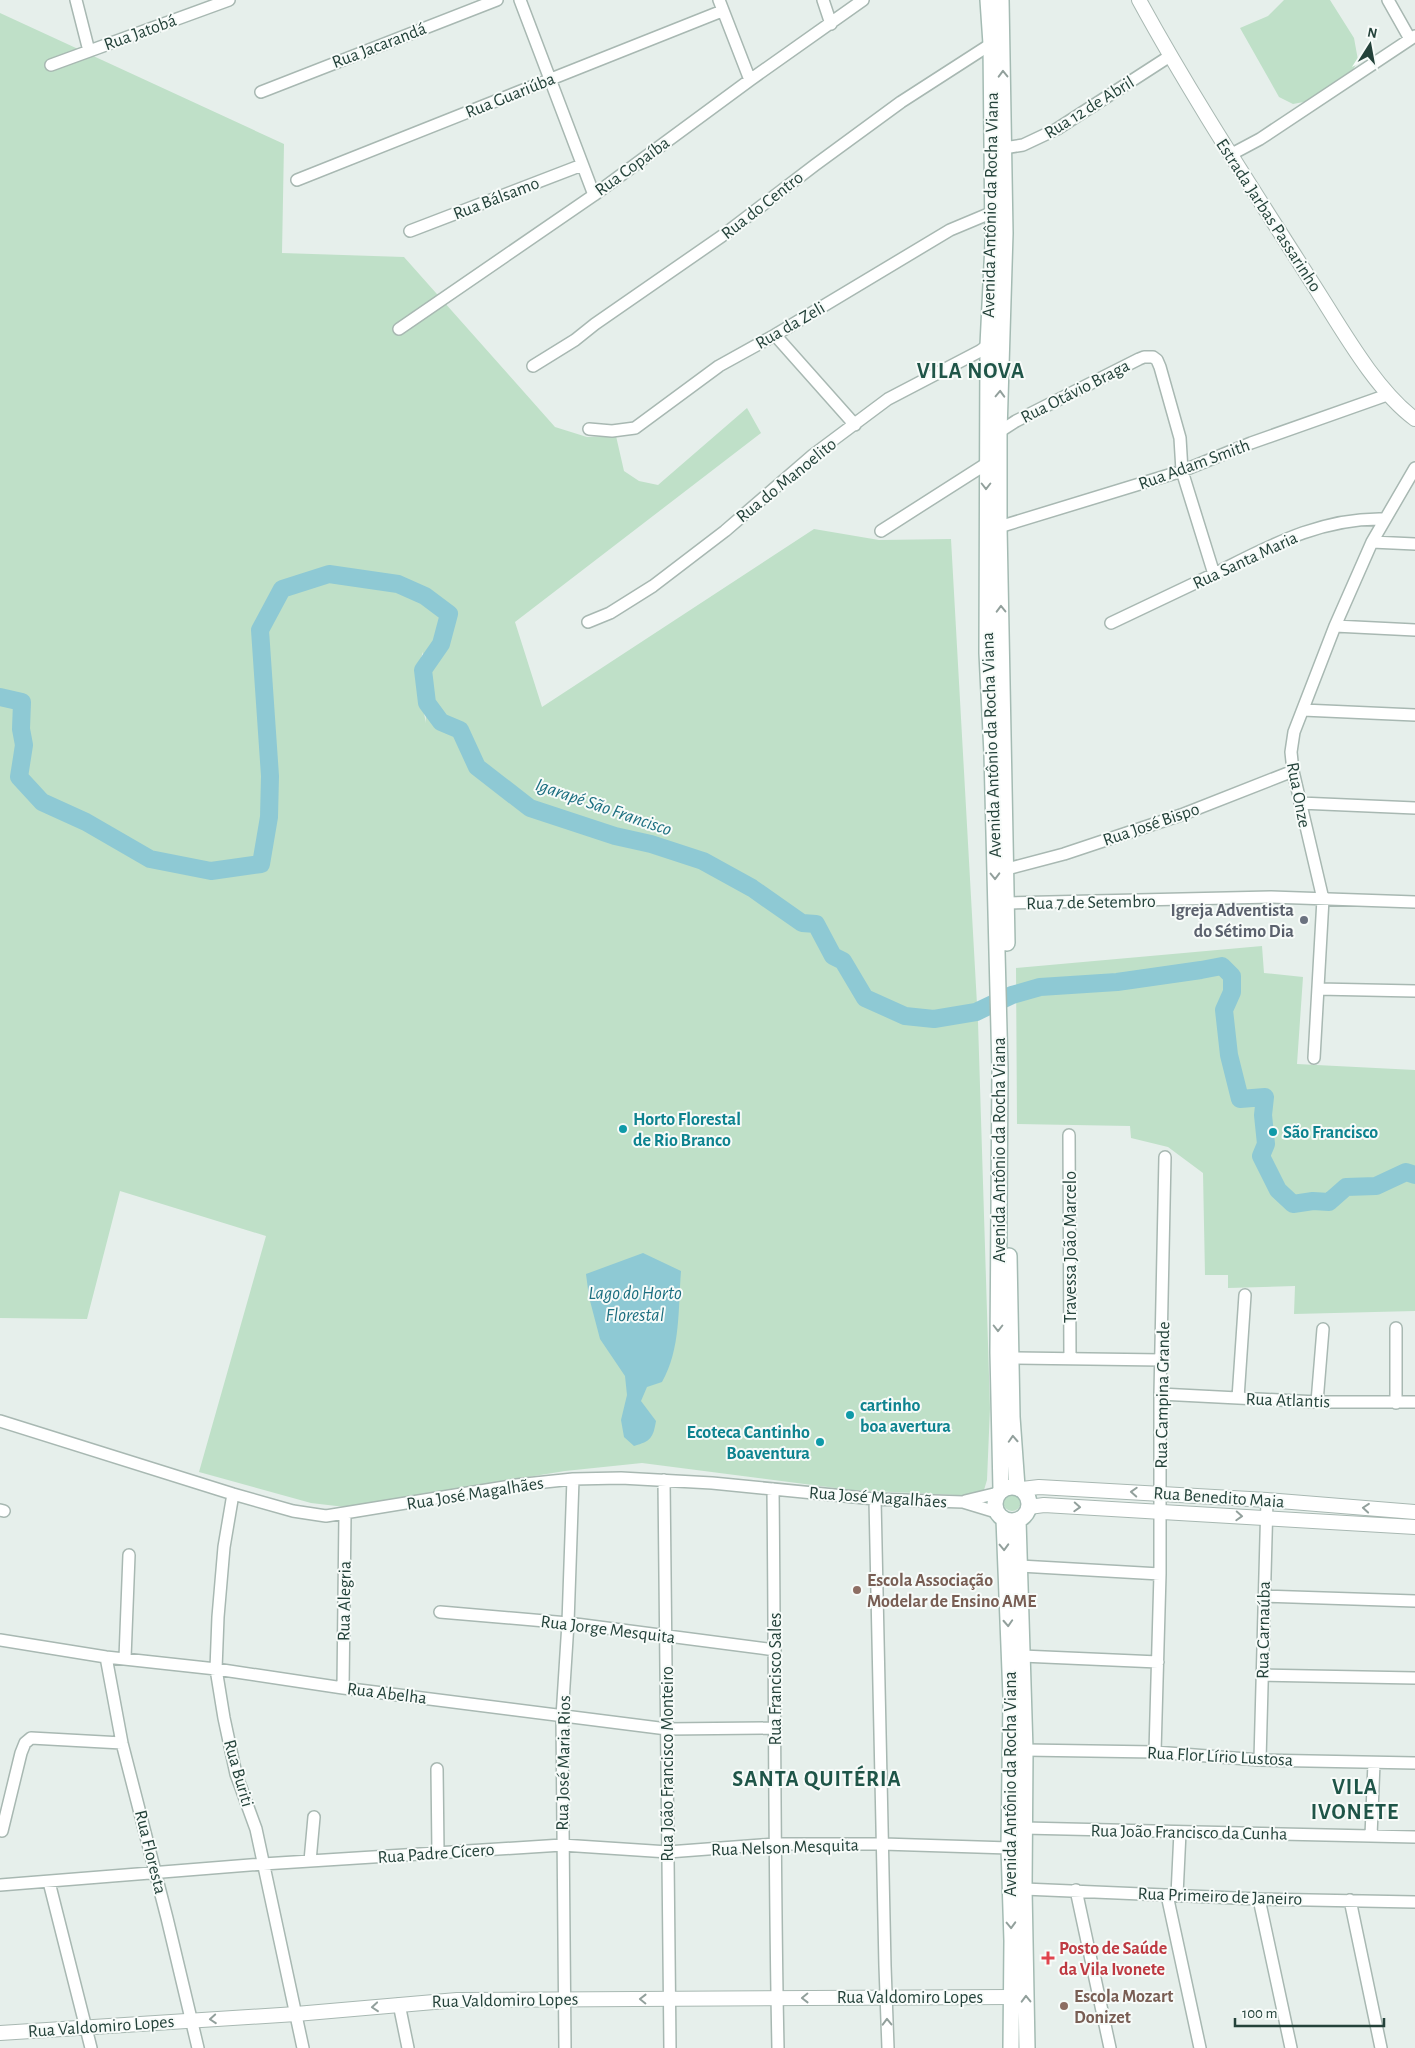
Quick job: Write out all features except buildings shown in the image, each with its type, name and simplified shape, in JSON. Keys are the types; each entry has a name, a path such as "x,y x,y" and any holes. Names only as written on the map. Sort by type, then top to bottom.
{"main road":[{"name":"Avenida Antônio da Rocha Viana","path":"988,0 992,44 993,244 988,345 986,464 987,653 1003,989 1013,1446 1020,1488"},
{"name":"Avenida Antônio da Rocha Viana","path":"1001,0 1005,233 999,432 1007,903 1003,989"},
{"name":"Avenida Antônio da Rocha Viana","path":"999,1491 998,1352 1004,1070"},
{"path":"1006,1487 1020,1488 1027,1494 1029,1507 1027,1512 1006,1517 994,1502 999,1491 1006,1487"},
{"name":"Avenida Antônio da Rocha Viana","path":"1006,1517 1020,1566 1025,1750 1024,1889 1027,2048"},
{"name":"Avenida Antônio da Rocha Viana","path":"1006,1517 1011,1697 1009,1848 1010,2048"}],"street":[{"path":"76,0 88,51"},
{"name":"Rua Jatobá","path":"51,65 229,0"},
{"name":"Rua Jacarandá","path":"261,92 497,0"},
{"path":"520,0 594,195"},
{"path":"822,0 831,24"},
{"name":"Rua Copaíba","path":"399,329 594,195 750,80 863,0"},
{"name":"Estrada Jarbas Passarinho","path":"1140,0 1170,56 1230,156 1345,333 1387,394 1415,419"},
{"path":"1230,156 1260,139 1412,38 1388,0"},
{"path":"720,5 750,80"},
{"name":"Rua Guariúba","path":"297,180 550,79 720,5"},
{"name":"Rua do Centro","path":"533,366 575,340 700,252 901,102 992,44"},
{"name":"Rua 12 de Abril","path":"1004,148 1023,144 1057,129 1170,56"},
{"name":"Rua Bálsamo","path":"410,231 582,164"},
{"name":"Rua da Zeli","path":"589,429 612,431 635,428 719,366 775,335 950,230 993,212"},
{"path":"775,335 855,425"},
{"name":"Rua do Manoelito","path":"588,622 610,613 653,586 725,531 813,455 888,399 988,345"},
{"name":"Rua Otávio Braga","path":"999,432 1139,359 1154,357 1160,367 1171,401 1180,438 1182,471"},
{"name":"Rua Adam Smith","path":"1000,527 1182,471 1251,443 1387,394"},
{"path":"881,532 986,464"},
{"name":"Rua Onze","path":"1314,1058 1322,899 1293,771 1291,752 1294,732 1335,626 1372,542 1415,468"},
{"path":"1182,471 1214,574"},
{"name":"Rua Santa Maria","path":"1112,623 1246,557 1309,530 1342,521 1385,519"},
{"path":"1372,542 1415,544"},
{"path":"1335,626 1415,630"},
{"path":"1303,710 1415,715"},
{"name":"Rua José Bispo","path":"1006,869 1064,854 1181,815 1293,771"},
{"path":"1300,803 1415,808"},
{"name":"Rua 7 de Setembro","path":"1007,903 1271,897 1415,902"},
{"path":"1318,990 1415,991"},
{"name":"Travessa João Marcelo","path":"1069,1135 1070,1358"},
{"name":"Rua Campina Grande","path":"1155,1752 1160,1574 1160,1394 1165,1157"},
{"path":"1238,1398 1245,1295"},
{"path":"1396,1328 1396,1403"},
{"path":"1317,1402 1323,1330"},
{"path":"1010,1358 1162,1360"},
{"name":"Rua Atlantis","path":"1160,1394 1317,1402 1415,1402"},
{"name":"Rua José Magalhães","path":"0,1422 233,1494 312,1515 345,1514 516,1485 573,1479 620,1478 664,1480 875,1499 964,1502 1006,1517"},
{"name":"Rua José Maria Rios","path":"564,2048 562,1717 568,1623 573,1479"},
{"name":"Rua João Francisco Monteiro","path":"664,1480 670,2048"},
{"name":"Rua Benedito Maia","path":"1020,1488 1039,1487 1161,1493 1415,1512"},
{"name":"Rua Francisco Sales","path":"772,1489 776,1728 774,1844 778,2048"},
{"name":"Rua José Magalhães","path":"964,1502 999,1491"},
{"name":"Rua Buriti","path":"233,1494 224,1547 216,1668 236,1774 256,1829 303,2048"},
{"path":"875,1499 888,2048"},
{"name":"Rua Carnaúba","path":"1260,1760 1267,1500"},
{"name":"Rua Benedito Maia","path":"1029,1507 1044,1505 1415,1527"},
{"name":"Rua Alegria","path":"343,1688 345,1514"},
{"path":"125,1658 129,1555"},
{"path":"1020,1566 1160,1574"},
{"path":"1264,1596 1415,1602"},
{"name":"Rua Jorge Mesquita","path":"440,1612 568,1623 775,1650"},
{"name":"Rua Abelha","path":"0,1640 106,1656 216,1668 343,1688 667,1729 776,1728"},
{"name":"Rua Floresta","path":"106,1656 122,1743 156,1873 198,2048"},
{"path":"1022,1656 1158,1662"},
{"path":"1263,1675 1415,1678"},
{"path":"2,1831 25,1744 31,1738 122,1743"},
{"name":"Rua Flor Lírio Lustosa","path":"1025,1750 1155,1752 1260,1760 1415,1763"},
{"path":"1372,1836 1374,1762"},
{"path":"438,1769 438,1852"},
{"path":"310,1861 314,1817"},
{"name":"Rua João Francisco da Cunha","path":"1024,1828 1415,1837"},
{"path":"1180,1832 1172,1895 1200,2048"},
{"name":"Rua Nelson Mesquita","path":"562,1845 668,1852 774,1844 883,1844 1009,1848"},
{"name":"Rua Padre Cícero","path":"0,1885 263,1864 562,1845"},
{"path":"49,1882 91,2048"},
{"name":"Rua Primeiro de Janeiro","path":"1024,1889 1259,1899 1415,1902"},
{"path":"1076,1890 1110,2048"},
{"path":"1259,1899 1291,2048"},
{"path":"1350,1900 1381,2048"},
{"name":"Rua Valdomiro Lopes","path":"0,2033 85,2026 296,2014 457,2000 887,1996 1011,1997"},
{"path":"399,2004 408,2048"}],"green space":[{"path":"1284,0 1330,0 1354,38 1358,60 1351,74 1309,101 1293,104 1279,97 1240,28 1268,16"},
{"path":"0,13 284,144 282,253 404,257 555,427 587,437 616,436 624,471 639,481 658,485 747,408 761,433 515,622 542,707 814,529 879,540 951,539 978,1022 990,1408 987,1480 984,1490 977,1496 851,1490 642,1463 565,1471 345,1507 311,1503 199,1472 266,1236 120,1191 87,1319 0,1318","holes":["423,652 426,723 416,673"]},
{"name":"São Francisco","path":"1262,946 1264,973 1303,977 1297,1064 1415,1070 1415,1311 1294,1314 1295,1286 1228,1288 1228,1275 1205,1275 1203,1173 1168,1147 1131,1138 1130,1126 1017,1124 1016,968"},
{"path":"1012,1493 1018,1496 1021,1502 1018,1508 1012,1511 1006,1508 1003,1502 1006,1496"}],"water":[{"name":"Lago do Horto Florestal","path":"643,1253 681,1271 678,1328 673,1356 662,1382 647,1387 641,1401 656,1421 654,1431 648,1440 634,1446 624,1437 621,1420 627,1395 625,1376 600,1339 589,1297 586,1274"}],"waterway":[{"name":"Igarapé São Francisco","path":"0,697 22,702 21,729 24,745 19,777 42,802 86,822 150,859 211,871 261,864 269,817 270,776 260,630 282,589 329,574 398,584 425,596 449,614 441,644 423,670 427,703 441,722 460,730 477,767 530,808 615,836 651,844 703,861 752,888 802,923 816,924 833,956 843,961 865,998 905,1016 934,1019 976,1012 1012,995 1040,987 1117,982 1222,966 1232,976 1232,992 1224,1010 1229,1055 1240,1099 1265,1097 1263,1115 1266,1144 1261,1156 1278,1190 1293,1204 1313,1201 1329,1202 1346,1187 1376,1186 1406,1172 1415,1175"}],"place":[{"name":"Igreja Adventista do Sétimo Dia","path":"1304,920"},
{"name":"Horto Florestal de Rio Branco","path":"623,1129"},
{"name":"São Francisco","path":"1273,1132"},
{"name":"cartinho boa avertura","path":"850,1415"},
{"name":"Ecoteca Cantinho Boaventura","path":"820,1442"},
{"name":"Escola Associação Modelar de Ensino AME","path":"857,1590"},
{"name":"Posto de Saúde da Vila Ivonete","path":"1048,1958"},
{"name":"Escola Mozart Donizet","path":"1064,2006"}],"district":[{"name":"VILA NOVA","path":"971,370"},
{"name":"SANTA QUITÉRIA","path":"817,1778"},
{"name":"VILA IVONETE","path":"1355,1798"}]}
